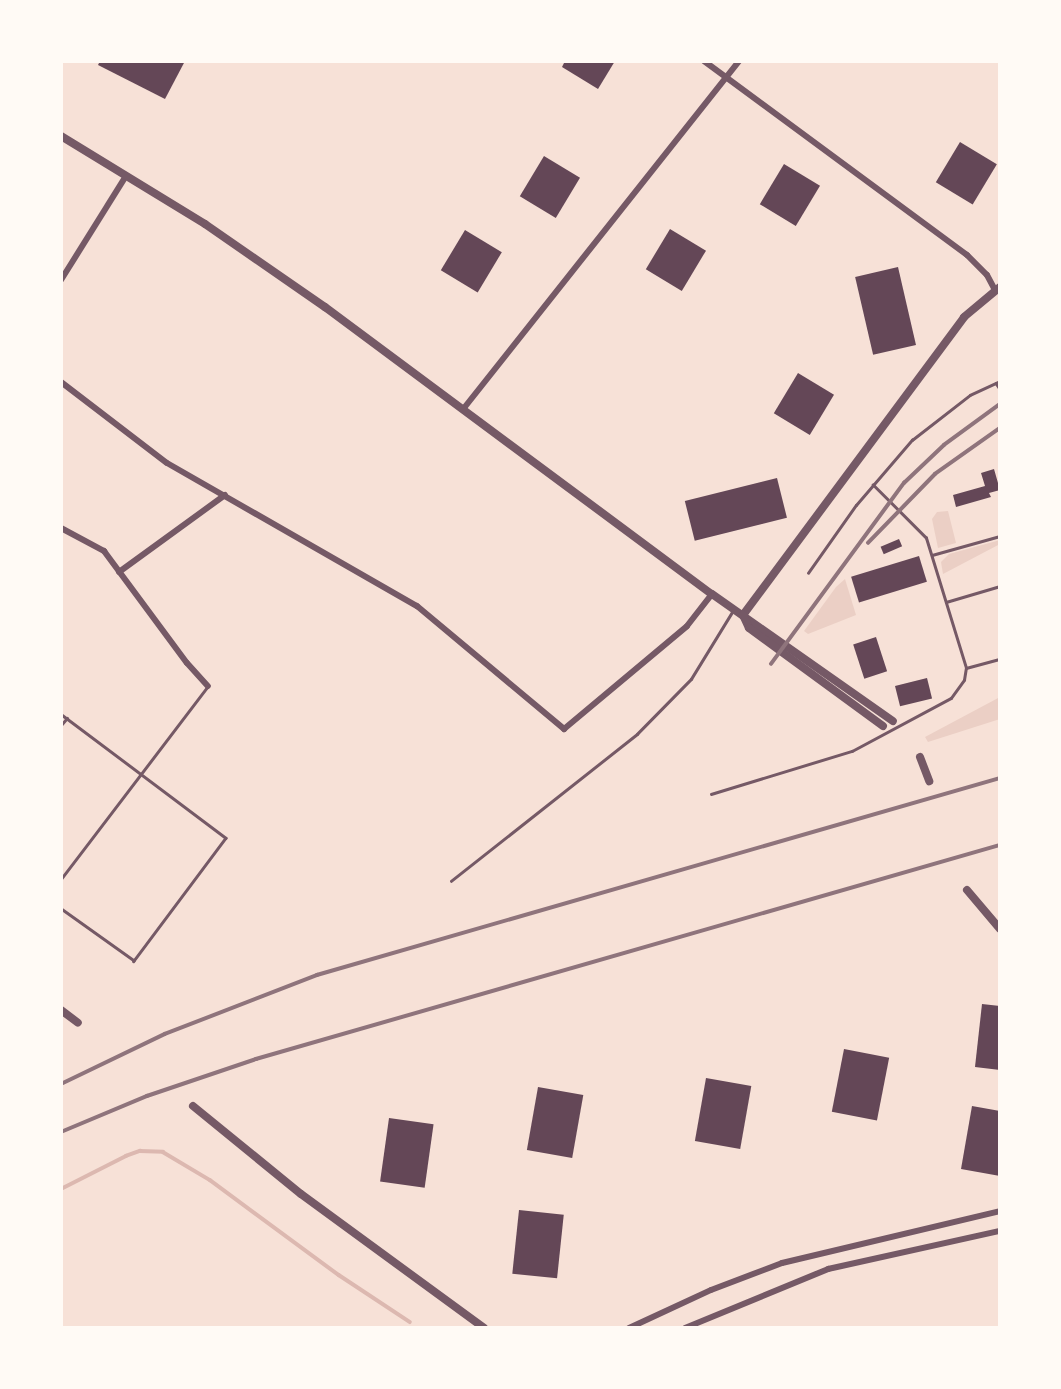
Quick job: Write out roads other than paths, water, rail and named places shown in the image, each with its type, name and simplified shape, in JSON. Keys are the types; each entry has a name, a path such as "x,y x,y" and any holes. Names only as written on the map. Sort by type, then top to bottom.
{"street":[{"path":"704,61 967,255 997,288 964,317 743,615"},
{"path":"464,408 739,61"},
{"path":"61,136 205,224 464,408 712,594 893,721"},
{"path":"61,279 127,176"},
{"path":"61,382 167,463 417,606 564,729 687,626 712,594"},
{"path":"119,572 225,495"},
{"path":"61,528 104,551 187,663 208,687"},
{"path":"743,615 749,628 883,726"},
{"path":"919,757 929,781"},
{"path":"967,890 1000,929"},
{"path":"61,1010 78,1023"},
{"path":"192,1106 301,1194 484,1328"},
{"path":"629,1328 711,1290 782,1263 1000,1211"},
{"path":"685,1328 828,1269 1000,1231"}],"lane":[{"path":"807,573 873,485 912,440 970,395 998,382 1000,389"},
{"path":"711,794 852,751 951,698 964,680 966,668 926,538 873,485"},
{"path":"932,555 1000,536"},
{"path":"946,602 1000,586"},
{"path":"451,881 637,734 691,679 733,609"},
{"path":"966,668 1000,659"},
{"path":"61,879 208,687"},
{"path":"61,714 226,838 134,961 61,909"},
{"path":"61,725 67,718"}],"waterway":[{"path":"61,1189 126,1156 140,1151 163,1152 210,1180 339,1275 410,1322"}],"railway":[{"path":"771,664 904,483 944,445 1000,404"},
{"path":"868,543 935,474 1000,428"},
{"path":"61,1084 165,1034 317,975 1000,778"},
{"path":"61,1132 147,1096 256,1059 1000,845"}]}
